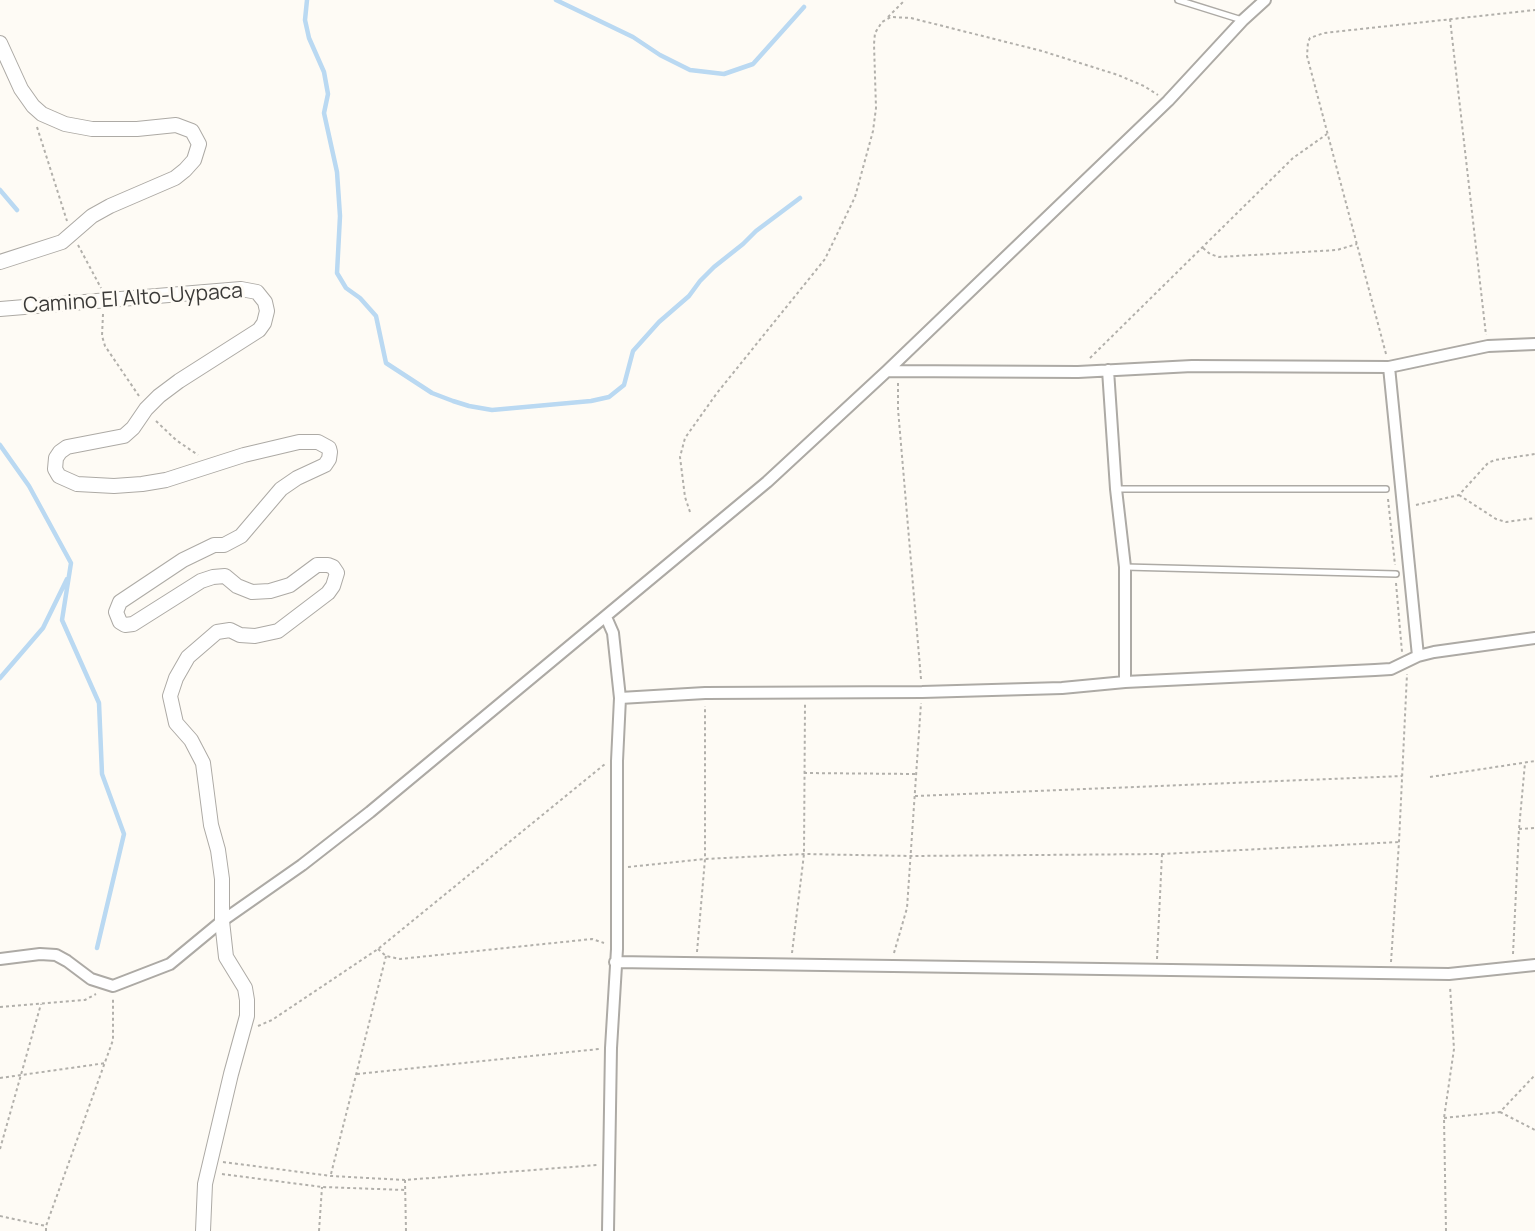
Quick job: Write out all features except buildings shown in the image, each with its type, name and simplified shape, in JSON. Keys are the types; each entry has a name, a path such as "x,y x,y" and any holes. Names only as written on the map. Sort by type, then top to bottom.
{"street":[{"path":"0,960 40,954 56,956 67,961 91,979 112,986 170,964 222,921 279,882 370,812 606,617 766,482 892,371 1168,101 1243,20 1265,0"},
{"path":"0,44 21,89 42,114 65,124 92,129 136,129 176,125 192,131 199,144 194,160 175,178 92,216 62,242 0,262"},
{"name":"Camino El Alto-Uypaca","path":"0,309 241,289 257,292 265,302 267,311 264,323 259,330 159,396 146,409 134,428 124,436 67,447 60,452 56,458 55,469 59,476 77,484 114,486 166,480 244,455 299,442 318,442 329,448 330,455 325,465 297,478 281,489 241,536 224,545 214,545 201,550 183,560 116,607 118,620 129,626 213,577 225,576 237,586 252,592 270,591 291,585 317,565 328,565 333,567 337,573 333,586 328,592 278,631 255,636 240,635 230,630 217,632 188,657 176,678 170,696 176,723 191,740 203,763 208,807 222,879 222,921 226,957 245,988 247,1016 205,1184 203,1231"},
{"path":"892,371 1078,372 1192,366 1389,367 1488,346 1535,344"},
{"path":"1389,367 1418,656"},
{"path":"1108,370 1116,489 1125,567 1125,682"},
{"path":"606,617 613,633 620,698 616,761 617,949 611,1048 608,1231"},
{"path":"620,698 705,693 922,692 1062,688 1125,682 1391,669 1418,656 1535,638"},
{"path":"615,962 1390,974 1449,974 1535,965"}],"lane":[{"path":"1178,0 1243,20"},
{"path":"1116,489 1386,489"},
{"path":"1125,567 1396,574"}],"path":[{"path":"690,512 685,497 680,457 685,438 717,393 825,259 855,197 868,153 876,108 875,33 878,27 905,0"},
{"path":"1389,367 1306,56 1306,47 1310,38 1324,33 1535,10"},
{"path":"886,19 911,18 1042,51 1118,75 1144,86 1168,101"},
{"path":"1450,19 1488,346"},
{"path":"1078,372 1095,352 1293,158 1327,134"},
{"path":"1203,248 1219,257 1337,250 1357,244"},
{"path":"890,966 907,908 922,692 898,409 892,371"},
{"path":"1404,507 1459,495 1488,463 1535,454"},
{"path":"1386,489 1403,664 1407,675 1390,974"},
{"path":"1459,495 1496,519 1506,522 1535,518"},
{"path":"791,965 804,854 805,692"},
{"path":"696,963 705,860 705,693"},
{"path":"244,1029 254,1028 272,1020 378,949 603,765 616,761"},
{"path":"1430,777 1535,761"},
{"path":"1512,968 1525,763"},
{"path":"804,773 916,774"},
{"path":"915,796 1402,776"},
{"path":"1519,830 1535,828"},
{"path":"617,868 804,854 911,856 1162,854 1399,842"},
{"path":"1156,970 1162,854"},
{"path":"378,949 386,956 400,959 592,939 617,949"},
{"path":"331,1176 386,956"},
{"path":"1446,1231 1444,1118 1454,1049 1449,974"},
{"path":"0,1007 85,1000 112,986 113,1040 46,1231"},
{"path":"0,1149 41,1004"},
{"path":"357,1074 611,1048"},
{"path":"0,1078 106,1063"},
{"path":"1500,1112 1535,1075"},
{"path":"1444,1118 1500,1112 1535,1130"},
{"path":"209,1166 405,1180 609,1164"},
{"path":"209,1166 322,1187 405,1190"},
{"path":"405,1180 406,1231"},
{"path":"319,1231 322,1187"},
{"path":"0,1216 46,1226"}],"waterway":[{"path":"307,0 305,20 309,38 324,72 328,94 324,113 337,172 340,216 337,273 346,288 360,298 376,316 386,363 432,393 469,406 492,410 591,401 609,397 624,385 633,351 659,322 689,296 714,267 800,198"},
{"path":"556,0 633,37 660,55 690,70 724,74 753,64 804,7"},
{"path":"0,190 17,210"},
{"path":"0,445 29,486 71,563 62,620 99,703 102,774 124,834 97,948"},
{"path":"0,678 43,628 67,579"}]}
